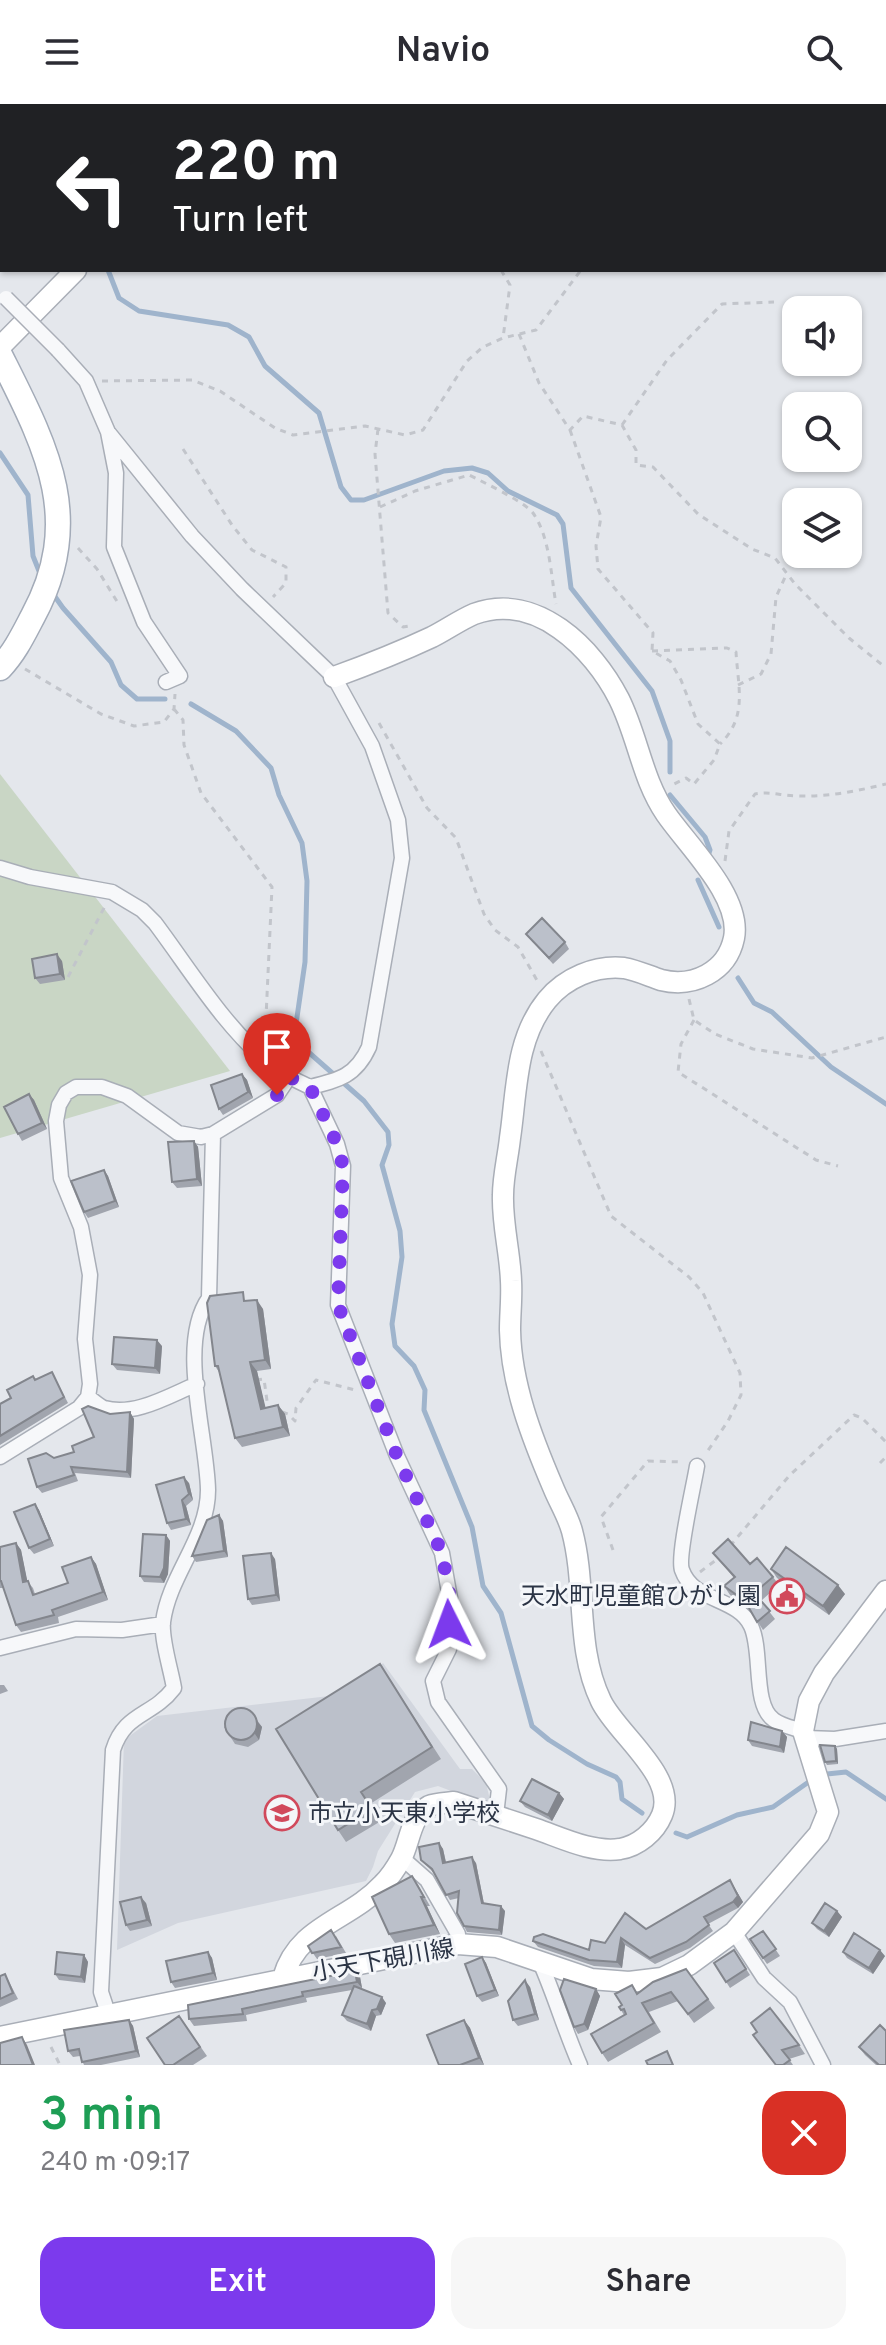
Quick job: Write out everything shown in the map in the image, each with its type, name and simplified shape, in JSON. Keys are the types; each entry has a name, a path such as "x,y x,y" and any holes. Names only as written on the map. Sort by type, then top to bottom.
{"main road":[{"path":"0,355 42,440 55,485 59,527 55,567 28,626 3,664"}],"street":[{"path":"0,347 69,277"},
{"path":"3,294 86,381 108,432 116,473 114,547 144,622 180,676 166,682"},
{"path":"108,432 192,536 334,677 372,746 398,820 402,858 369,1047 362,1064 338,1080 310,1087"},
{"path":"283,1978 287,1962 298,1946 371,1897 386,1882 402,1858 420,1814 430,1806 454,1802 596,1849 623,1849 646,1838 660,1821 666,1807 664,1788 649,1763 607,1713 593,1683 584,1643 573,1533 540,1454 513,1367 511,1279 502,1190 518,1069 527,1034 547,1000 567,982 595,969 624,968 666,981 684,983 711,975 726,958 734,938 735,918 721,888 664,812 646,780 637,741 617,695 584,650 561,629 534,613 504,609 476,613 382,660 334,677"},
{"path":"0,868 30,877 112,892 142,910 231,1025 272,1066 310,1087 337,1144 343,1166 338,1305 397,1456 442,1553 450,1598 449,1649 433,1681 438,1702 499,1789 496,1815"},
{"path":"0,1457 79,1408 88,1397 90,1384 85,1339 90,1275 81,1227 61,1178 56,1121 59,1105 66,1093 76,1087 102,1087 127,1096 184,1136 201,1137 213,1134 277,1095 289,1077"},
{"path":"109,2016 101,1992 113,1750 118,1733 124,1726 166,1698 174,1688 163,1624 171,1595 205,1520 208,1490 195,1336 201,1310 209,1298 213,1134"},
{"path":"88,1397 103,1407 124,1409 149,1404 197,1384"},
{"path":"697,1466 680,1567 687,1581 701,1593 737,1609 751,1625 758,1649 764,1705 776,1722 805,1734 835,1739 886,1731"},
{"path":"805,1734 809,1701 824,1673 886,1591"},
{"path":"0,1648 76,1629 122,1630 163,1624"},
{"name":"小天下硯川線","path":"0,2037 458,1944 497,1947 591,1979 629,1982 662,1978 689,1965 734,1932 819,1834 828,1812 805,1734"},
{"path":"402,1858 427,1880 458,1934 458,1944"},
{"path":"734,1932 764,1978 790,2002 823,2065"},
{"path":"540,1962 580,2065"}],"path":[{"path":"502,272 510,285 503,338"},
{"path":"86,381 192,380 220,391 275,428 293,435 365,426 405,435 423,430 467,361 483,347 503,338 536,330 580,272"},
{"path":"622,425 667,360 722,304 774,302"},
{"path":"519,334 539,383 570,430 601,517 596,546 598,569 653,633 652,651"},
{"path":"570,430 583,416 622,425 636,450 636,465 653,467 698,514 752,549 775,558 849,638 886,668"},
{"path":"378,429 375,454 388,613 403,627 414,625"},
{"path":"183,449 232,525 252,550 286,567 286,583 263,609"},
{"path":"380,507 415,491 469,475 532,511 544,537 561,629"},
{"path":"59,527 97,569 120,607"},
{"path":"738,685 761,674 771,654 776,597 787,573"},
{"path":"652,651 727,648 736,652 740,715 730,735 720,744 714,760 694,784 686,778 654,794"},
{"path":"652,651 670,661 698,724 720,744"},
{"path":"3,664 43,678 101,714 134,726 164,722 174,709 175,695 166,682"},
{"path":"174,709 183,720 184,745 201,793 272,887 265,1045 272,1066"},
{"path":"379,723 427,808 456,838 484,914 495,930 518,947 547,1000"},
{"path":"721,888 729,831 755,794 771,791 795,796 841,794 886,784"},
{"path":"68,977 112,892"},
{"path":"684,983 694,1020 715,1034 753,1049 812,1058 886,1037"},
{"path":"694,1020 681,1044 678,1072 816,1160 838,1166"},
{"path":"527,1034 536,1040 611,1216 689,1277 703,1293 740,1373 741,1395 728,1421 697,1466 679,1461 648,1461 601,1517 613,1550"},
{"path":"252,1380 264,1379 268,1408 288,1414 295,1421 296,1408 316,1380 362,1392 370,1388"},
{"path":"729,1547 789,1476 854,1415 862,1418 886,1442"},
{"path":"880,1463 886,1457"},
{"path":"687,1581 721,1556"}],"shaded area":[{"path":"383,1663 460,1769 472,1769 486,1783 490,1800 485,1804 438,1786 415,1792 378,1851 366,1881 178,1923 117,1950 124,1740 157,1716 355,1693"}],"green space":[{"path":"0,774 230,1071 0,1138"}],"building":[{"path":"542,918 565,942 549,958 526,934"},
{"path":"57,954 60,974 35,978 32,959"},
{"path":"242,1074 248,1092 219,1109 211,1085"},
{"path":"29,1094 42,1123 18,1134 4,1107"},
{"path":"194,1141 197,1179 172,1182 168,1142"},
{"path":"104,1170 115,1201 84,1212 71,1181"},
{"path":"243,1292 244,1301 257,1300 265,1360 250,1362 261,1409 278,1405 283,1427 235,1438 218,1366 215,1366 207,1303 210,1296"},
{"path":"114,1337 157,1340 155,1368 112,1364"},
{"path":"52,1372 64,1397 0,1436 0,1404 11,1398 7,1390 33,1376 35,1380"},
{"path":"88,1406 110,1414 130,1412 127,1472 71,1467 74,1475 37,1487 28,1459 46,1453 54,1458 74,1452 72,1446 94,1437 82,1409"},
{"path":"184,1477 189,1494 182,1500 186,1519 167,1523 156,1485"},
{"path":"35,1504 50,1539 29,1548 14,1512"},
{"path":"219,1515 224,1551 192,1556 207,1520"},
{"path":"143,1534 166,1535 164,1568 160,1577 140,1576"},
{"path":"728,1539 750,1564 757,1558 773,1577 754,1593 770,1611 757,1622 745,1601 724,1586 735,1577 713,1553"},
{"path":"16,1543 23,1582 28,1581 33,1595 68,1583 62,1567 91,1557 103,1592 52,1610 54,1615 16,1625 0,1581 0,1547"},
{"path":"786,1547 838,1585 823,1606 771,1569"},
{"path":"271,1553 276,1595 248,1599 243,1556"},
{"path":"380,1664 432,1747 361,1792 372,1809 338,1830 276,1729"},
{"path":"241,1708 253,1712 257,1724 253,1736 241,1740 229,1736 225,1724 229,1712"},
{"path":"751,1722 782,1731 780,1747 748,1740"},
{"path":"820,1745 835,1746 836,1761 825,1762"},
{"path":"532,1779 559,1793 548,1815 520,1801"},
{"path":"439,1843 443,1863 472,1857 482,1903 501,1906 499,1930 464,1926 457,1913 459,1891 446,1895 432,1869 421,1860 419,1847"},
{"path":"412,1876 434,1925 389,1934 372,1897"},
{"path":"730,1880 738,1896 733,1902 704,1917 709,1925 686,1942 650,1958 621,1938 617,1962 589,1960 533,1941 534,1937 543,1934 589,1950 591,1940 605,1943 625,1913 646,1929"},
{"path":"141,1897 147,1920 126,1925 120,1902"},
{"path":"825,1903 837,1911 824,1931 812,1923"},
{"path":"331,1930 341,1947 312,1953 308,1946"},
{"path":"763,1931 776,1949 763,1958 750,1939"},
{"path":"854,1933 880,1950 869,1968 843,1952"},
{"path":"734,1950 746,1969 726,1982 714,1963"},
{"path":"57,1952 84,1955 81,1977 55,1974"},
{"path":"208,1952 213,1973 171,1982 166,1961"},
{"path":"482,1957 495,1990 477,1996 465,1964"},
{"path":"686,1969 708,1999 688,2014 671,1992 642,2003 654,2023 602,2053 591,2034 626,2014 619,2007 622,2005 615,1994 632,1985 637,1994 653,1982"},
{"path":"355,1971 357,1982 302,1992 303,1996 242,2009 243,2014 189,2019 188,2005"},
{"path":"5,1974 13,1993 0,1999 0,1976"},
{"path":"564,1979 596,1989 584,2024 574,2027 560,1990"},
{"path":"525,1980 535,2014 513,2020 508,2001"},
{"path":"354,1986 382,1997 377,2009 372,2010 367,2024 342,2015"},
{"path":"770,2008 799,2045 782,2050 790,2060 783,2065 776,2065 753,2035 757,2032 751,2023"},
{"path":"179,2016 200,2047 173,2065 165,2065 147,2038"},
{"path":"129,2020 136,2051 82,2062 79,2049 68,2051 64,2030"},
{"path":"464,2020 479,2058 460,2065 439,2065 427,2035"},
{"path":"880,2025 886,2031 886,2065 879,2065 859,2047"},
{"path":"22,2037 33,2065 0,2065 0,2043"},
{"path":"667,2051 673,2065 648,2065 646,2061"}],"waterway":[{"path":"109,272 119,298 139,311 228,325 249,337 265,366 319,413 341,487 351,500 364,500 444,471 472,468 488,473 508,491 557,515 563,524 571,588 652,691 670,741 670,772"},
{"path":"0,453 28,495 33,556 41,576"},
{"path":"51,591 111,662 121,685 137,699 165,699"},
{"path":"191,704 236,731 271,768 279,795 302,843 307,881 305,962 295,1031 297,1042 364,1101 388,1132 389,1145 382,1165 400,1231 402,1257 392,1324 395,1346 414,1366 425,1390 424,1410 472,1527 483,1586 501,1613 532,1726 587,1764 616,1777 620,1782 622,1799 642,1813"},
{"path":"670,795 705,837 710,850 708,856"},
{"path":"698,880 719,927"},
{"path":"738,978 754,1003 772,1012 831,1067 886,1104"},
{"path":"827,1774 846,1772 886,1799"},
{"path":"676,1833 687,1837 737,1815 773,1807 810,1781"}],"place":[{"name":"天水町児童館ひがし園","path":"787,1596"},
{"name":"市立小天東小学校","path":"282,1813"}],"route":[{"path":"277,1095 289,1077 310,1087 337,1144 343,1166 338,1305 397,1456 442,1553 450,1598 449,1624"}]}
